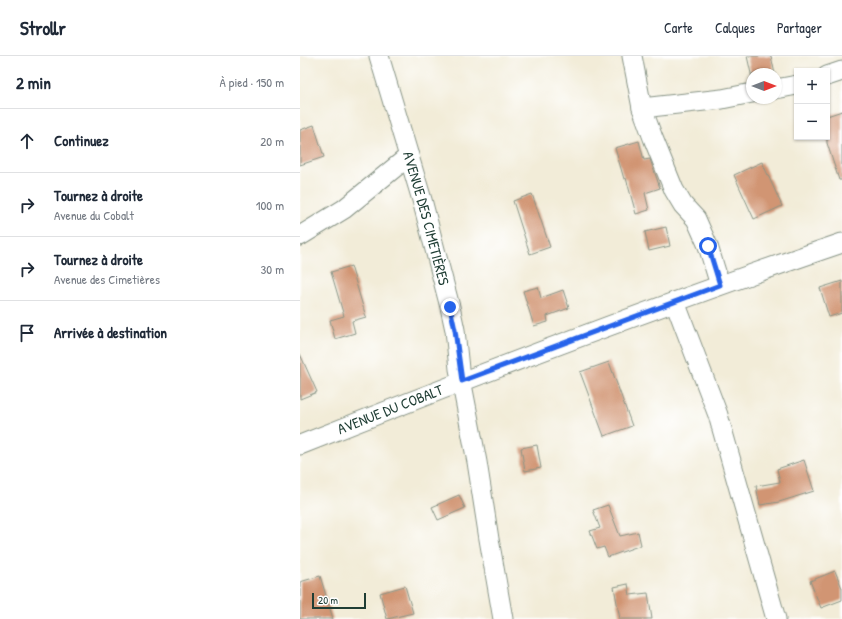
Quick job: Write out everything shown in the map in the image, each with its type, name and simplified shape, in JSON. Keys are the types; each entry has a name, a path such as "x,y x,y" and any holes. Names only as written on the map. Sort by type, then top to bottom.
{"street":[{"name":"AVENUE DES CIMETIÈRES","path":"379,56 409,156 450,307 504,619"},
{"path":"632,56 642,108 674,190 683,205 696,219 708,246 720,285"},
{"path":"830,75 842,71"},
{"path":"782,88 794,86"},
{"path":"642,108 722,99 746,94"},
{"path":"300,236 344,209 409,156"},
{"name":"AVENUE DU COBALT","path":"300,445 462,381 720,285 842,243"},
{"path":"675,302 718,415 776,619"}],"building":[{"path":"747,56 771,56 774,68 750,68"},
{"path":"842,111 842,180 839,180 827,143 827,140 830,140 830,115"},
{"path":"314,125 324,157 300,165 300,130"},
{"path":"639,141 644,160 650,159 660,188 645,193 649,210 636,214 626,178 624,179 615,148"},
{"path":"762,162 782,206 754,219 734,175"},
{"path":"532,194 550,247 530,254 513,201"},
{"path":"666,227 670,246 649,251 645,232"},
{"path":"351,266 366,317 352,321 355,333 335,339 330,320 344,316 331,272"},
{"path":"842,281 842,313 829,317 820,288"},
{"path":"538,287 541,298 563,290 569,308 547,316 548,322 534,326 523,291"},
{"path":"300,354 317,392 300,399"},
{"path":"609,362 632,426 604,436 580,372"},
{"path":"537,445 541,468 525,471 521,448"},
{"path":"804,460 814,491 779,502 760,505 756,486 780,482 777,469"},
{"path":"459,495 465,508 438,520 432,507"},
{"path":"608,505 620,536 638,532 641,545 608,557 604,547 597,549 590,531 600,528 593,510"},
{"path":"835,571 842,588 842,600 821,608 810,581"},
{"path":"320,576 333,619 300,619 300,582"},
{"path":"628,584 630,595 648,593 652,619 620,619 614,587"},
{"path":"405,586 413,613 387,619 380,593"}],"route":[{"path":"450,307 455,330 462,381 720,285 708,246"}]}
